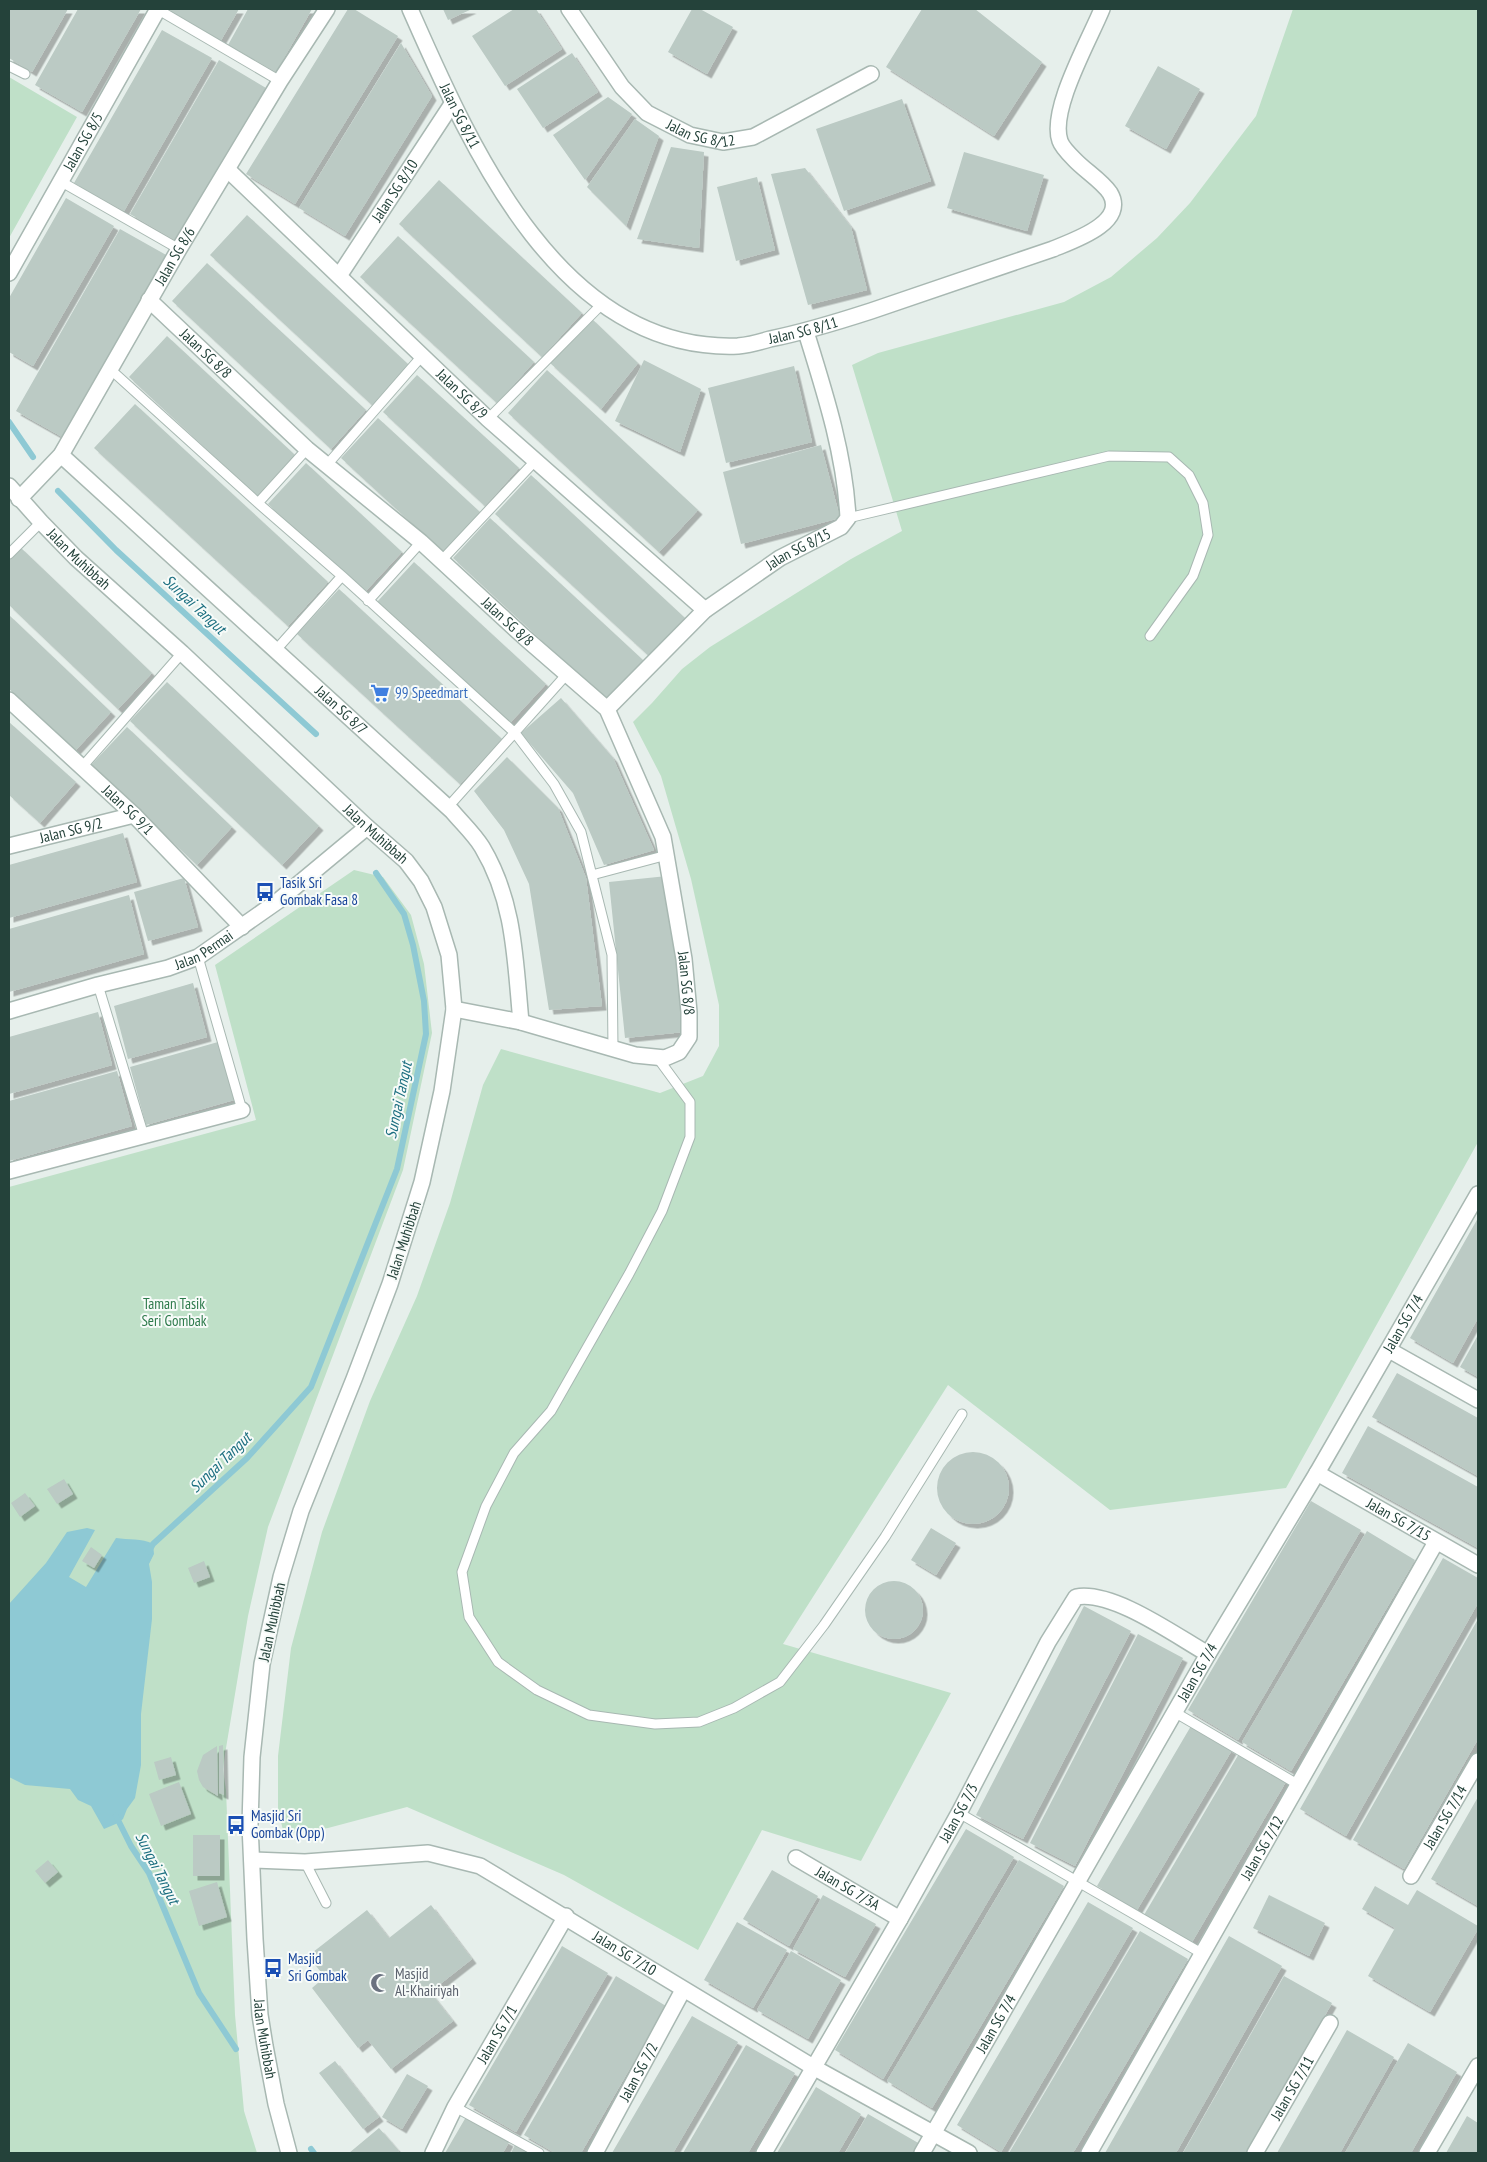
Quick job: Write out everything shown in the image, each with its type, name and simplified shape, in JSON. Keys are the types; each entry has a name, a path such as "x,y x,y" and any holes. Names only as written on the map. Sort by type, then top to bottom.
{"street":[{"name":"Jalan SG 8/5","path":"9,273 158,9"},
{"name":"Jalan SG 8/6","path":"19,499 61,455 179,249 280,81 327,9"},
{"name":"Jalan SG 8/11","path":"410,9 452,104 499,188 550,257 572,280 601,305 672,339 696,343 740,346 806,332 1053,250 1089,233 1104,223 1114,204 1110,194 1073,158 1060,142 1059,132 1064,98 1102,9"},
{"name":"Jalan SG 8/12","path":"569,9 622,87 647,113 690,135 724,142 752,137 871,74"},
{"name":"Jalan SG 8/10","path":"339,276 452,104"},
{"name":"Jalan SG 8/9","path":"228,170 488,419 705,610"},
{"name":"Jalan SG 8/8","path":"150,300 307,449 422,542 607,709 663,837 684,959 689,1012 689,1037 680,1052 665,1058 657,1057"},
{"path":"806,332 823,386 837,443 846,486 848,518"},
{"name":"Jalan SG 8/7","path":"61,455 448,807 482,846 504,892 513,932 522,1022"},
{"name":"Jalan Muhibbah","path":"9,486 19,499 76,558 182,653 367,827 406,861 421,881 434,907 448,955 454,1009 442,1091 422,1182 390,1284 301,1511 281,1577 261,1672 252,1757 250,1825 260,2015 276,2104 289,2153"},
{"name":"Jalan SG 8/15","path":"607,709 705,610 780,558 835,530 848,518"},
{"name":"Jalan SG 9/1","path":"9,700 134,815 242,927"},
{"name":"Jalan SG 9/2","path":"9,846 134,815"},
{"name":"Jalan Permai","path":"9,1011 98,985 168,968 198,957 242,927 322,866 367,827"},
{"path":"454,1009 522,1022 635,1055 657,1057"},
{"path":"9,1170 242,1110"},
{"name":"Jalan SG 7/4","path":"922,2153 1176,1713 1208,1654 1318,1473 1478,1194"},
{"path":"1389,1350 1478,1400"},
{"name":"Jalan SG 7/15","path":"1318,1473 1478,1565"},
{"name":"Jalan SG 7/12","path":"1089,2153 1436,1542"},
{"name":"Jalan SG 7/3","path":"764,2153 900,1919 959,1813 1048,1642 1076,1597 1097,1597 1118,1603 1208,1654"},
{"name":"Jalan SG 7/14","path":"1411,1876 1478,1761"},
{"name":"Jalan SG 7/10","path":"252,1860 305,1862 428,1853 480,1866 566,1916 683,1990 813,2067 969,2153"},
{"name":"Jalan SG 7/3A","path":"796,1858 900,1919"},
{"name":"Jalan SG 7/1","path":"433,2153 456,2107 566,1916"},
{"name":"Jalan SG 7/2","path":"594,2153 683,1990"},
{"name":"Jalan SG 7/11","path":"1255,2153 1330,2024"},
{"path":"1426,2153 1478,2066"}],"lane":[{"path":"158,9 280,81"},
{"path":"9,66 25,74"},
{"path":"60,181 179,249"},
{"path":"488,419 601,305"},
{"path":"326,466 422,356"},
{"path":"110,369 515,733 554,784 581,832 612,955 613,1048"},
{"path":"258,503 307,449"},
{"path":"848,518 1109,456 1169,456 1189,475 1202,503 1208,535 1193,576 1150,636"},
{"path":"441,561 536,460"},
{"path":"9,554 41,522"},
{"path":"368,601 422,542"},
{"path":"275,651 342,576"},
{"path":"82,767 182,653"},
{"path":"448,807 567,674"},
{"path":"592,875 667,855"},
{"path":"198,957 242,1110"},
{"path":"98,985 144,1136"},
{"path":"657,1057 690,1102 690,1136 662,1211 629,1274 551,1411 514,1453 486,1506 462,1572 470,1617 498,1662 537,1690 589,1715 655,1724 699,1722 734,1708 780,1682 802,1654 885,1538 962,1414"},
{"path":"1176,1713 1299,1785"},
{"path":"959,1813 1203,1954"},
{"path":"305,1862 326,1903"},
{"path":"456,2107 539,2153"}],"green space":[{"path":"1293,9 1478,9 1478,1142 1286,1488 1110,1510 948,1385 783,1644 951,1693 861,1861 762,1830 698,1950 564,1875 407,1807 328,1828 284,1834 278,1810 278,1756 291,1648 322,1532 370,1401 417,1296 450,1203 483,1085 501,1049 660,1093 703,1076 719,1046 719,1005 691,879 661,776 633,722 682,669 710,647 851,559 902,531 852,365 878,353 1064,302 1111,277 1157,238 1190,203 1256,116"},
{"path":"9,77 77,117 9,238"},
{"name":"Taman Tasik Seri Gombak","path":"354,870 383,877 411,915 424,964 432,1033 403,1170 268,1527 248,1616 225,1754 223,1770 226,1790 235,2015 244,2111 257,2153 9,2153 9,1187 256,1120 215,965"}],"water":[{"path":"87,1528 95,1530 69,1577 86,1587 116,1538 149,1542 153,1544 154,1554 149,1564 152,1582 152,1619 141,1714 141,1765 135,1798 123,1819 104,1829 91,1806 78,1800 70,1789 25,1785 9,1777 9,1604 46,1563 67,1532"}],"building":[{"path":"9,9 68,9 32,72 9,58"},
{"path":"78,9 141,9 82,112 35,85"},
{"path":"171,9 239,9 220,42 169,13"},
{"path":"248,9 312,9 276,72 228,45"},
{"path":"348,9 354,9 398,36 295,204 246,174"},
{"path":"443,9 472,9 448,20"},
{"path":"514,9 536,9 562,49 505,86 472,36"},
{"path":"692,9 700,9 733,27 707,74 668,52"},
{"path":"922,9 975,9 1042,62 994,136 886,67"},
{"path":"162,30 212,58 124,211 74,183"},
{"path":"401,43 432,96 345,236 299,208"},
{"path":"572,53 598,92 543,128 517,89"},
{"path":"219,60 266,88 178,242 130,214"},
{"path":"1158,66 1200,89 1166,149 1125,126"},
{"path":"608,97 632,114 585,180 553,135"},
{"path":"902,99 931,181 844,211 816,129"},
{"path":"635,119 659,136 626,226 587,187"},
{"path":"671,147 704,152 699,248 637,239"},
{"path":"964,152 1044,175 1027,231 947,208"},
{"path":"805,168 851,227 867,290 808,305 771,174"},
{"path":"757,177 775,250 736,261 717,187"},
{"path":"439,180 582,313 542,357 399,224"},
{"path":"66,198 114,226 33,366 9,352 9,298"},
{"path":"247,215 409,365 372,405 210,255"},
{"path":"120,229 168,256 64,438 16,411"},
{"path":"398,236 534,362 497,403 360,277"},
{"path":"207,263 366,410 331,449 172,301"},
{"path":"591,318 638,363 601,409 550,363"},
{"path":"167,336 295,455 257,496 129,377"},
{"path":"644,360 701,389 680,452 615,421"},
{"path":"794,366 812,442 726,463 708,388"},
{"path":"547,370 698,510 659,552 508,413"},
{"path":"417,375 519,468 485,506 383,412"},
{"path":"135,404 328,582 288,626 94,448"},
{"path":"378,418 481,513 444,553 341,458"},
{"path":"821,445 840,518 741,544 723,472"},
{"path":"306,463 402,552 364,593 268,504"},
{"path":"531,475 685,618 650,657 495,514"},
{"path":"490,518 644,661 607,701 453,558"},
{"path":"20,547 152,673 118,709 9,605 9,559"},
{"path":"414,562 546,684 509,724 377,602"},
{"path":"339,589 502,739 460,784 297,634"},
{"path":"9,615 111,712 75,751 9,689"},
{"path":"167,682 319,826 282,865 130,721"},
{"path":"561,698 613,758 654,850 604,865 573,793 521,733"},
{"path":"9,722 76,782 40,823 9,795"},
{"path":"127,727 232,827 197,865 91,765"},
{"path":"507,757 558,808 586,878 602,1006 549,1010 529,884 504,830 474,791"},
{"path":"123,833 137,882 9,918 9,865"},
{"path":"667,876 684,1032 625,1038 609,882"},
{"path":"184,878 198,927 148,941 134,892"},
{"path":"129,895 144,954 9,992 9,929"},
{"path":"193,983 207,1037 128,1059 114,1006"},
{"path":"98,1012 112,1065 9,1094 9,1037"},
{"path":"218,1042 234,1100 146,1125 130,1067"},
{"path":"117,1071 132,1126 9,1161 9,1101"},
{"path":"1478,1218 1478,1318 1453,1363 1410,1338"},
{"path":"1478,1335 1478,1377 1460,1367"},
{"path":"1397,1373 1478,1418 1478,1476 1372,1417"},
{"path":"1368,1426 1478,1487 1478,1548 1342,1473"},
{"path":"966,1452 980,1452 999,1462 1009,1481 1009,1495 999,1514 980,1524 966,1524 947,1514 937,1495 937,1481 947,1462"},
{"path":"64,1479 73,1494 57,1504 47,1489"},
{"path":"25,1493 35,1506 20,1517 11,1503"},
{"path":"1311,1501 1361,1530 1238,1740 1188,1710"},
{"path":"931,1528 956,1543 936,1575 911,1560"},
{"path":"1367,1531 1415,1560 1291,1771 1242,1742"},
{"path":"91,1547 102,1555 94,1568 82,1561"},
{"path":"1443,1558 1478,1578 1478,1603 1346,1836 1300,1809"},
{"path":"204,1561 210,1577 194,1583 188,1568"},
{"path":"894,1581 905,1583 918,1594 923,1610 921,1621 910,1634 894,1639 883,1637 870,1626 865,1610 867,1599 878,1586"},
{"path":"1084,1606 1131,1631 1023,1839 976,1815"},
{"path":"1478,1619 1478,1739 1404,1869 1353,1840"},
{"path":"1138,1634 1183,1658 1075,1866 1030,1843"},
{"path":"1191,1726 1232,1750 1137,1910 1097,1886"},
{"path":"223,1745 224,1795 219,1793 219,1746"},
{"path":"217,1746 218,1796 203,1787 197,1771 203,1755"},
{"path":"1240,1752 1287,1780 1192,1942 1144,1915"},
{"path":"171,1757 176,1775 159,1780 154,1762"},
{"path":"179,1782 191,1814 161,1826 149,1794"},
{"path":"1478,1797 1478,1906 1431,1879"},
{"path":"966,1829 1014,1857 883,2079 835,2050"},
{"path":"193,1835 220,1835 220,1876 193,1876"},
{"path":"48,1860 58,1872 45,1883 35,1871"},
{"path":"1019,1860 1064,1886 932,2108 887,2081"},
{"path":"772,1870 818,1896 789,1946 743,1919"},
{"path":"217,1882 227,1917 199,1926 189,1891"},
{"path":"1375,1886 1408,1905 1417,1890 1478,1926 1430,2012 1368,1976 1395,1928 1362,1909"},
{"path":"823,1895 876,1924 845,1977 793,1949"},
{"path":"1269,1895 1325,1923 1309,1956 1253,1928"},
{"path":"1088,1902 1133,1928 1001,2152 957,2125"},
{"name":"Masjid Al-Khairiyah","path":"431,1905 472,1959 430,1992 453,2021 391,2069 368,2040 358,2048 312,1988 325,1977 308,1956 367,1910 389,1938"},
{"path":"737,1922 787,1950 753,2008 704,1980"},
{"path":"1140,1931 1188,1959 1073,2153 1009,2153"},
{"path":"1229,1936 1282,1966 1176,2153 1105,2153"},
{"path":"562,1946 608,1973 516,2132 469,2105"},
{"path":"791,1951 841,1980 808,2039 757,2010"},
{"path":"616,1976 666,2006 581,2153 555,2153 524,2135"},
{"path":"1284,1976 1332,2003 1247,2153 1183,2153"},
{"path":"692,2016 738,2042 673,2153 612,2153"},
{"path":"1347,2030 1394,2057 1340,2153 1277,2153"},
{"path":"1408,2043 1457,2072 1411,2153 1345,2153"},
{"path":"746,2045 795,2073 748,2153 683,2153"},
{"path":"335,2061 379,2117 363,2129 319,2073"},
{"path":"407,2074 428,2086 402,2129 382,2117"},
{"path":"816,2087 861,2114 838,2153 777,2153"},
{"path":"868,2114 920,2144 915,2153 845,2153"},
{"path":"1467,2116 1478,2123 1478,2153 1446,2153"},
{"path":"466,2117 509,2142 503,2153 445,2153"},
{"path":"379,2128 399,2151 397,2153 349,2153"},
{"path":"515,2145 529,2153 511,2153"}],"waterway":[{"name":"Sungai Tangut","path":"9,422 33,457"},
{"name":"Sungai Tangut","path":"58,491 116,550 316,734"},
{"name":"Sungai Tangut","path":"149,1551 153,1544 247,1458 311,1387 397,1169 426,1034 424,1001 413,945 404,914 376,873"},
{"name":"Sungai Tangut","path":"116,1816 131,1846 149,1873 199,1993 236,2049"},
{"name":"Sungai Tangut","path":"311,2149 314,2153"}],"place":[{"name":"99 Speedmart","path":"380,693"},
{"name":"Tasik Sri Gombak Fasa 8","path":"265,892"},
{"name":"Masjid Sri Gombak (Opp)","path":"236,1825"},
{"name":"Masjid Sri Gombak","path":"273,1968"},
{"name":"Masjid Al-Khairiyah","path":"380,1983"}]}
